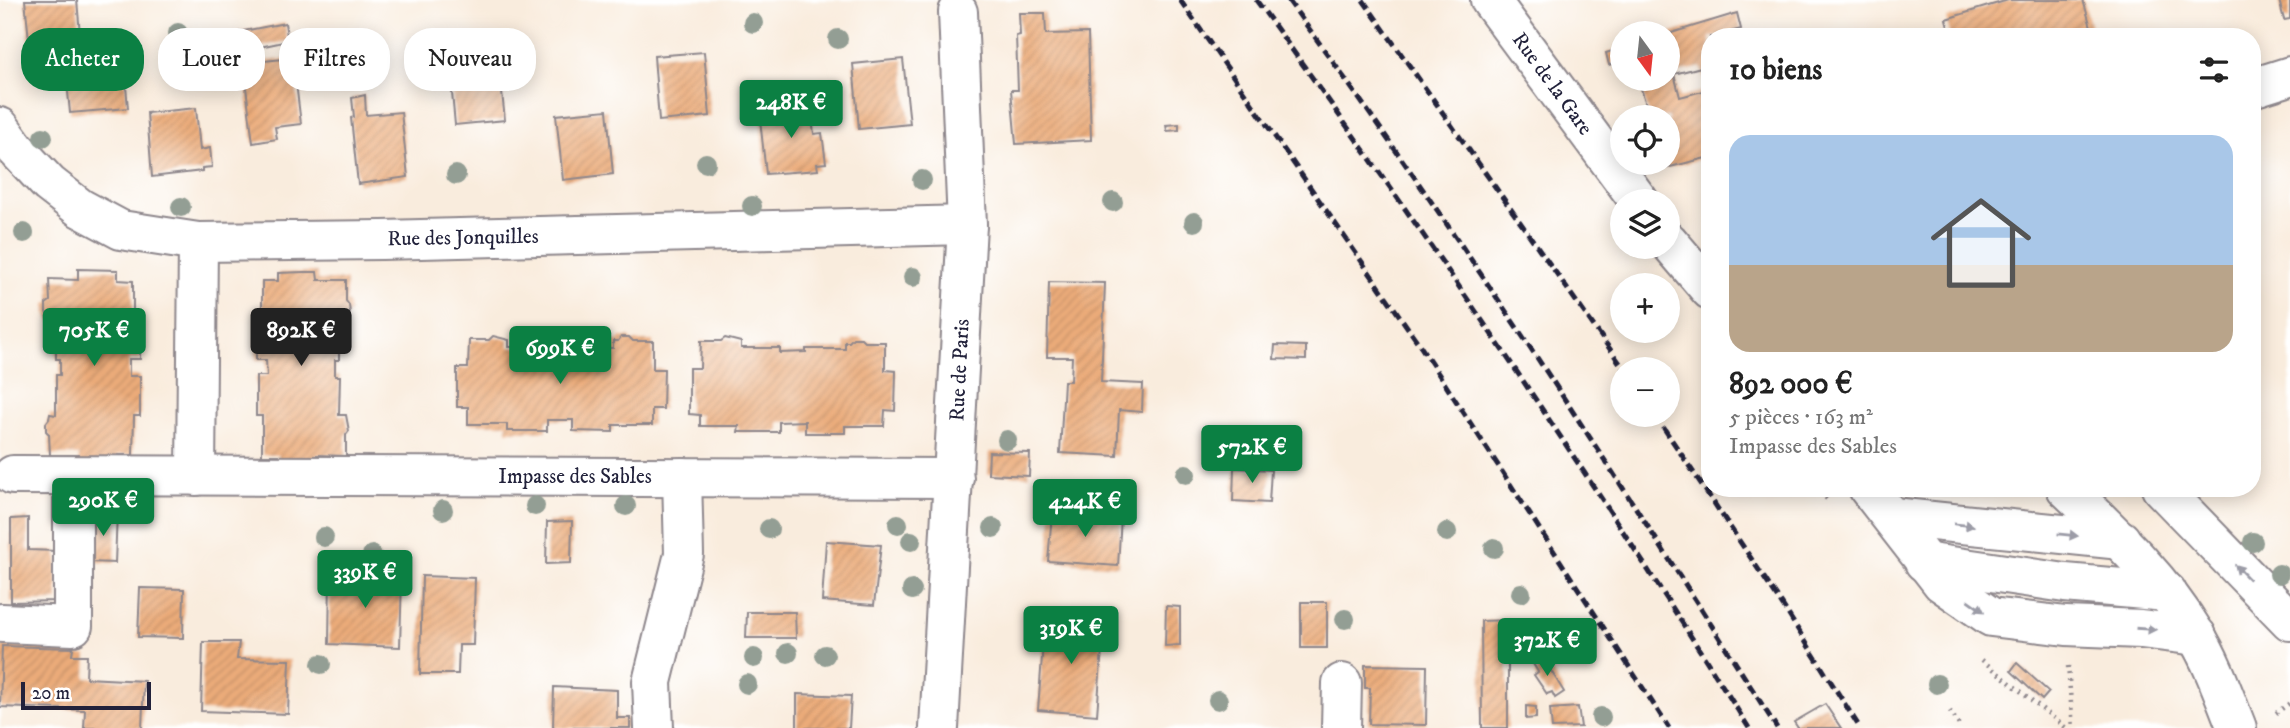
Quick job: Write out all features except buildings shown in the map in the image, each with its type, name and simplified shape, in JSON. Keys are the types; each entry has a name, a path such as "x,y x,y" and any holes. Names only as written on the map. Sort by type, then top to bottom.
{"street":[{"name":"Rue de la Gare","path":"1490,0 1630,189"},
{"name":"Rue de Paris","path":"939,728 967,225 958,12"},
{"path":"2261,85 2290,76"},
{"name":"Rue des Jonquilles","path":"0,127 16,149 49,184 80,208 121,230 198,242 967,225"},
{"path":"196,476 198,242"},
{"path":"1680,255 1701,280"},
{"name":"Impasse des Sables","path":"13,475 954,478"},
{"path":"2,623 73,626 73,476"},
{"path":"654,728 652,682 684,554 682,477"},
{"path":"1876,497 1942,583 1992,617 2066,626 2141,629 2197,636"},
{"path":"2076,497 2121,540 2167,592 2197,636 2237,728"},
{"path":"2170,497 2290,621"},
{"path":"1893,517 2121,540"},
{"path":"1924,562 2065,583 2167,592"},
{"path":"1341,728 1342,682"}],"path":[{"path":"2066,626 2073,728"},
{"path":"1950,711 1961,728"}],"railway":[{"path":"1180,0 1417,341 1669,728"},
{"path":"1256,0 1509,360 1749,728"},
{"path":"1288,0 1477,269 1659,543 1777,728"},
{"path":"1363,0 1616,357"},
{"path":"1663,427 1701,484"},
{"path":"1710,497 1860,728"}]}
